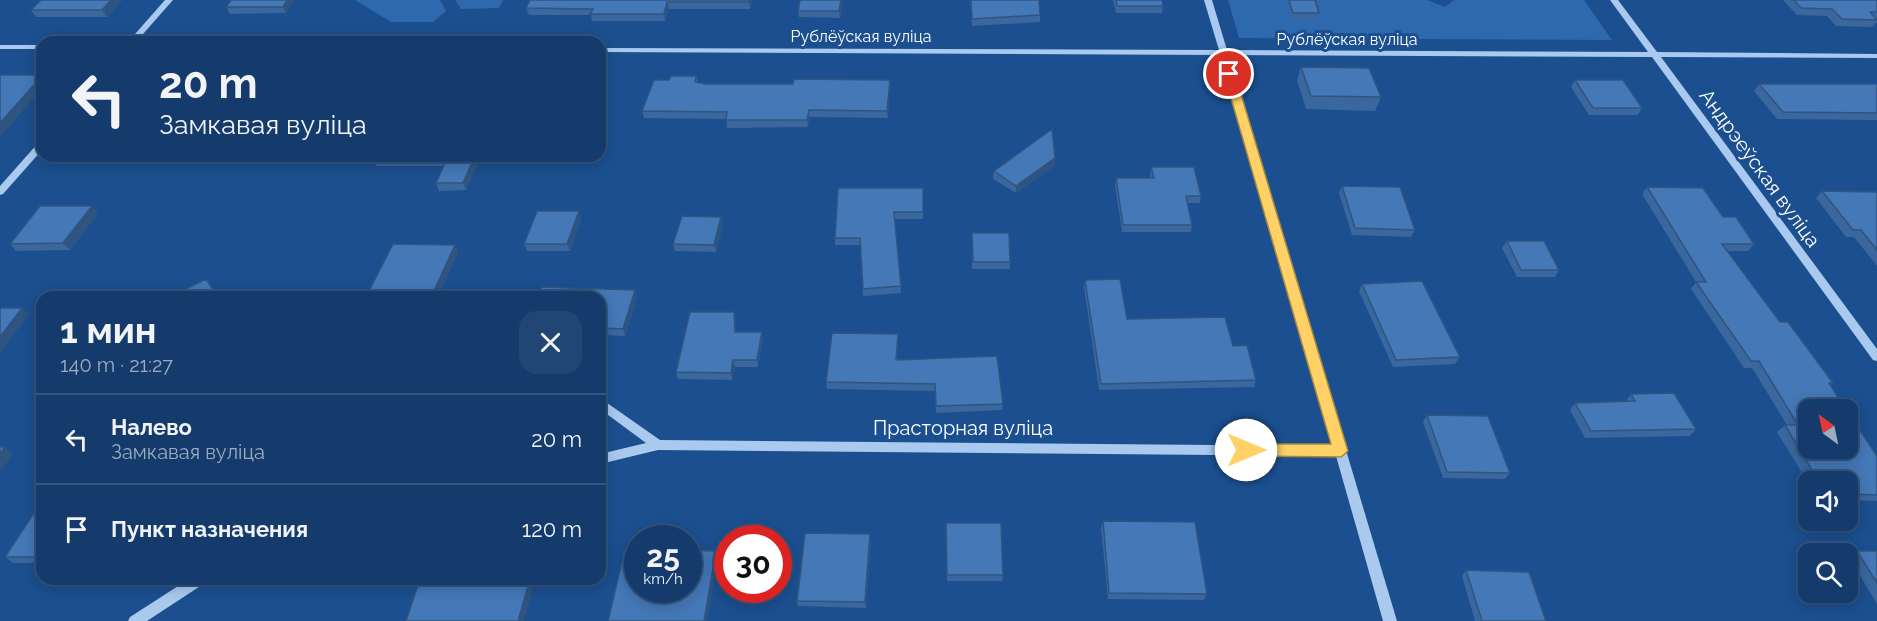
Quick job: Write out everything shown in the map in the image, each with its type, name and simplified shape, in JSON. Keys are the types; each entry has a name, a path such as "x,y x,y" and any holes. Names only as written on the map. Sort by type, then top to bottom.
{"street":[{"path":"137,36 169,0"},
{"path":"1208,0 1390,621"},
{"name":"Андрэеўская вуліца","path":"1614,0 1877,357"},
{"path":"0,46 36,47"},
{"name":"Рублёўская вуліца","path":"606,50 1877,56"},
{"path":"0,192 36,151"},
{"path":"606,407 658,445"},
{"name":"Прасторная вуліца","path":"606,458 658,445 1341,451"},
{"path":"135,621 191,585"}],"shaded area":[{"path":"355,0 440,0 446,11 433,22 391,22"},
{"path":"455,0 503,0 499,8 461,9"},
{"path":"1228,0 1427,0 1445,7 1454,0 1584,0 1612,40 1239,38"}],"building":[{"path":"41,0 111,0 102,10 31,10"},
{"path":"231,0 287,0 283,7 226,7"},
{"path":"530,0 749,0 749,2 667,2 664,14 590,14 593,9 526,8"},
{"path":"800,0 841,0 839,11 798,11"},
{"path":"971,0 1039,0 1040,15 972,19"},
{"path":"1116,0 1162,0 1163,6 1117,6"},
{"path":"1289,0 1315,0 1319,13 1293,13"},
{"path":"1794,0 1877,0 1877,12 1870,12 1877,20 1842,19 1832,9 1801,8"},
{"path":"1301,67 1369,68 1381,97 1311,96"},
{"path":"0,75 36,75 36,83 0,123"},
{"path":"671,76 696,76 695,82 706,84 793,84 794,79 890,80 887,111 809,110 807,120 726,120 727,112 642,111 654,80 669,80"},
{"path":"1575,80 1623,80 1642,108 1593,108"},
{"path":"1759,84 1877,84 1877,113 1783,112"},
{"path":"1052,129 1055,158 1016,186 994,171"},
{"path":"445,162 472,162 463,183 436,183"},
{"path":"1151,167 1194,167 1201,196 1186,196 1192,225 1123,225 1116,178 1154,178"},
{"path":"1342,186 1400,187 1415,230 1355,228"},
{"path":"1647,187 1703,188 1723,217 1736,217 1754,244 1722,244 1780,322 1788,322 1833,383 1829,383 1839,399 1798,399 1798,425 1759,361 1751,361 1696,282 1706,282"},
{"path":"838,188 923,188 923,212 894,212 901,286 863,289 860,238 835,238"},
{"path":"1822,191 1877,192 1877,250 1861,230 1853,230"},
{"path":"40,206 92,206 63,243 10,244"},
{"path":"537,211 579,211 567,244 524,244"},
{"path":"682,216 721,217 714,245 673,244"},
{"path":"972,233 1009,233 1010,262 973,262"},
{"path":"1507,241 1544,241 1559,270 1521,270"},
{"path":"393,244 455,245 434,291 369,291"},
{"path":"206,279 214,291 182,291"},
{"path":"1120,279 1127,319 1225,317 1233,346 1247,345 1256,380 1101,384 1085,280"},
{"path":"1422,281 1460,357 1396,360 1362,284"},
{"path":"541,287 635,290 623,329 606,328 606,291 539,291"},
{"path":"0,308 22,308 0,337"},
{"path":"690,312 734,312 735,332 762,332 757,360 733,360 731,373 676,372"},
{"path":"832,333 898,334 896,360 997,356 1003,404 936,406 935,384 826,382"},
{"path":"1674,393 1696,429 1591,431 1575,403 1635,401 1631,394"},
{"path":"1427,415 1488,416 1510,473 1447,472"},
{"path":"1785,425 1798,425 1798,447"},
{"path":"1858,427 1877,456 1877,495 1858,494 1858,471 1812,471 1805,459 1858,459"},
{"path":"36,510 36,557 5,557"},
{"path":"1103,521 1195,522 1207,594 1109,593"},
{"path":"946,523 1001,523 1003,575 947,575"},
{"path":"805,533 870,534 865,602 797,601"},
{"path":"702,550 714,551 704,621 608,621 624,553 624,603 702,603"},
{"path":"1858,551 1877,551 1877,583 1858,553"},
{"path":"1466,570 1529,572 1546,621 1482,621"},
{"path":"418,585 528,585 518,621 406,621"}],"route":[{"path":"1229,74 1341,451 1246,450"}]}
